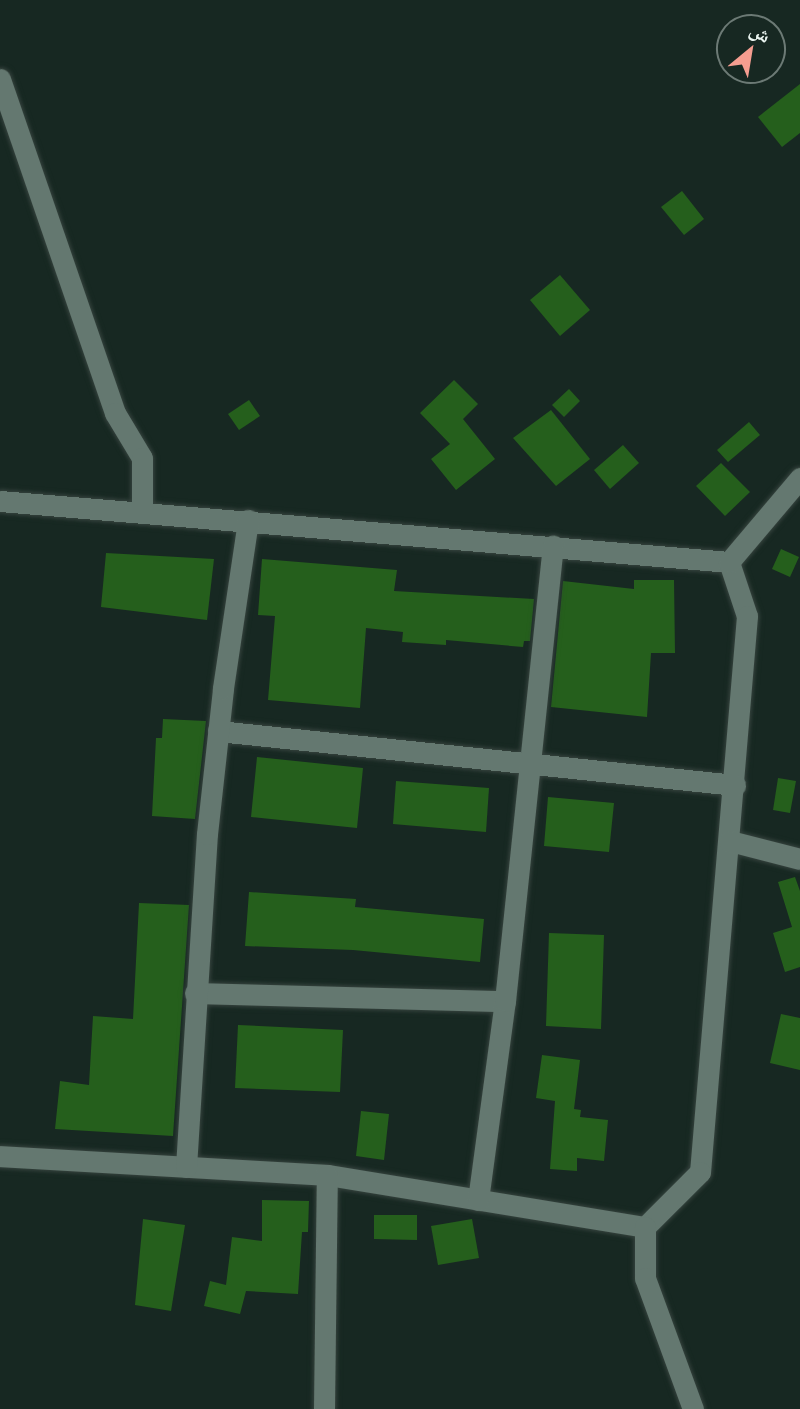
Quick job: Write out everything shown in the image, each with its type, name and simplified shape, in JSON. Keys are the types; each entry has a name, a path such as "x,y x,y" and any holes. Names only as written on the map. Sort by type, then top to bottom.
{"street":[{"path":"0,79 115,413 142,458 142,513"},
{"path":"729,562 800,478"},
{"path":"0,501 729,562"},
{"path":"186,1167 195,993 218,731 248,520"},
{"path":"478,1200 505,1001 553,546"},
{"path":"693,1409 645,1278 645,1227 700,1172 735,785 747,616 729,562"},
{"path":"218,731 735,785"},
{"path":"730,841 798,862"},
{"path":"195,993 505,1001"},
{"path":"0,1156 327,1175 645,1227"},
{"path":"324,1409 327,1175"}],"building":[{"path":"800,84 800,133 782,147 758,117"},
{"path":"682,191 704,219 684,235 661,207"},
{"path":"560,275 590,310 560,336 530,300"},
{"path":"454,380 478,404 463,419 495,459 456,490 431,459 450,444 420,413"},
{"path":"569,389 580,401 564,417 552,405"},
{"path":"249,400 260,416 239,430 228,414"},
{"path":"551,410 590,459 556,486 513,438"},
{"path":"749,422 760,435 728,462 717,450"},
{"path":"623,445 639,463 610,489 594,470"},
{"path":"721,463 750,492 725,516 696,486"},
{"path":"781,549 799,557 790,577 772,569"},
{"path":"106,553 214,559 207,620 101,607"},
{"path":"262,559 397,570 394,591 534,599 530,641 524,641 523,647 446,640 446,645 402,642 403,632 366,628 360,708 268,700 275,616 258,615"},
{"path":"634,580 674,580 675,653 651,653 647,717 551,707 563,581 634,589"},
{"path":"163,719 206,721 195,819 152,816 156,738 162,738"},
{"path":"257,757 363,768 357,828 251,817"},
{"path":"778,778 796,781 790,813 773,810"},
{"path":"396,781 489,788 486,832 393,824"},
{"path":"548,797 614,803 609,852 544,846"},
{"path":"795,877 800,891 800,967 785,972 773,933 792,927 778,882"},
{"path":"249,892 356,899 355,907 484,919 480,962 353,950 245,946"},
{"path":"139,903 189,905 173,1136 55,1129 60,1081 89,1085 93,1016 133,1019"},
{"path":"549,933 604,935 601,1029 546,1026"},
{"path":"781,1014 800,1018 800,1070 770,1063"},
{"path":"238,1025 343,1030 340,1092 235,1088"},
{"path":"542,1055 580,1060 574,1109 581,1110 580,1117 608,1120 604,1161 577,1158 577,1171 550,1169 555,1101 536,1098"},
{"path":"361,1111 389,1114 384,1160 356,1156"},
{"path":"262,1200 309,1201 308,1232 302,1232 298,1294 246,1291 240,1314 204,1306 210,1281 226,1285 232,1237 262,1241"},
{"path":"374,1215 417,1215 417,1240 374,1239"},
{"path":"143,1219 185,1225 171,1311 135,1305"},
{"path":"472,1219 479,1258 438,1265 431,1226"}]}
